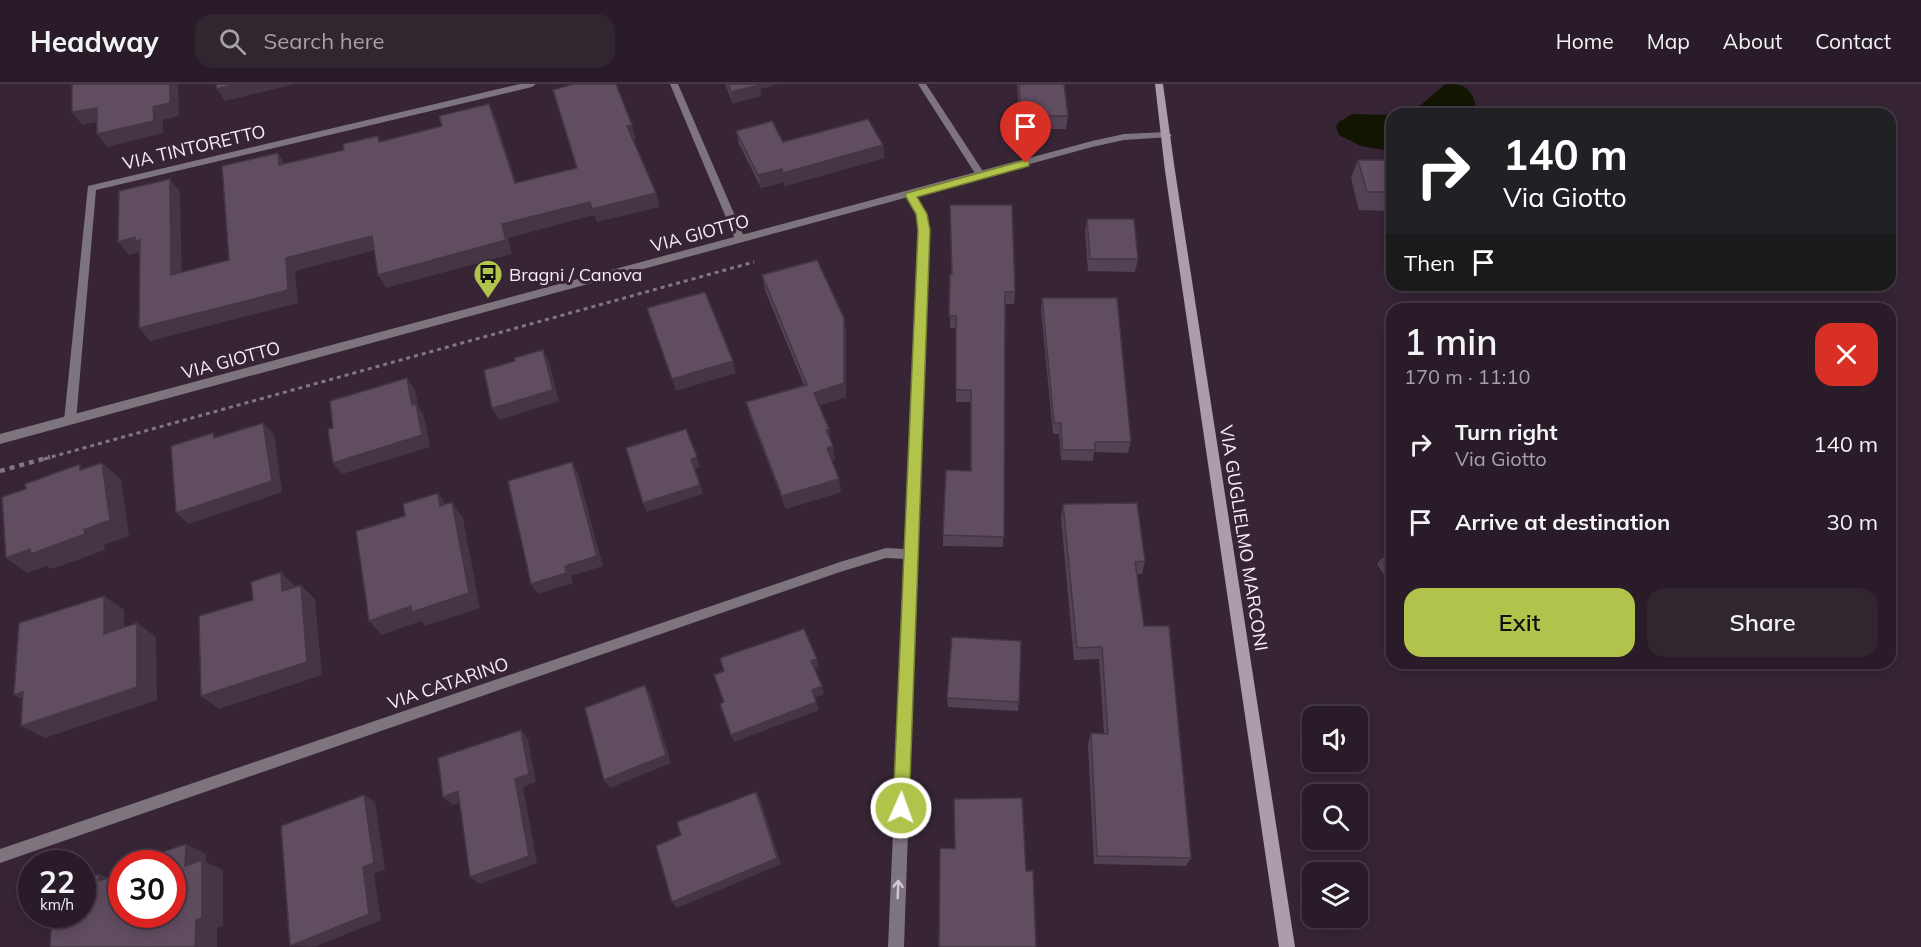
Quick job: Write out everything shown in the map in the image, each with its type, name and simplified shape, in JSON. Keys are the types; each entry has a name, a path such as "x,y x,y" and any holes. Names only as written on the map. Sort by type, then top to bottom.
{"main road":[{"name":"VIA GUGLIELMO MARCONI","path":"1159,84 1170,171 1287,947"}],"street":[{"name":"VIA TINTORETTO","path":"70,421 91,188 532,84"},
{"path":"674,84 740,239"},
{"path":"922,84 981,176"},
{"name":"VIA GIOTTO","path":"0,440 981,176 1092,144 1124,138 1167,135"},
{"path":"896,947 924,230 922,214 910,195"},
{"name":"VIA CATARINO","path":"0,856 840,567 886,553 910,554"}],"path":[{"path":"0,471 760,260"}],"shaded area":[{"path":"1444,85 1467,88 1473,96 1476,108 1414,108"},
{"path":"1352,114 1386,115 1386,150 1361,146 1339,135 1336,127 1339,122"}],"building":[{"path":"72,84 170,84 170,103 153,107 154,121 97,134 97,108 72,112"},
{"path":"216,84 237,84 217,89"},
{"path":"573,84 616,84 632,125 627,126 656,193 592,209 590,202 502,224 506,240 378,275 372,236 286,258 288,290 139,328 140,240 135,241 135,237 118,242 119,191 170,179 171,275 229,260 222,166 278,153 279,165 344,150 343,144 378,136 379,142 442,126 439,116 489,104 515,183 577,168 553,90"},
{"path":"728,84 758,84 759,85 731,92"},
{"path":"1019,84 1064,84 1068,116 1021,116"},
{"path":"868,119 883,145 783,173 782,169 758,175 736,131 772,121 783,142"},
{"path":"1358,160 1386,160 1386,192 1367,192"},
{"path":"950,205 1012,205 1015,292 1005,292 1004,537 943,535 946,470 971,471 971,390 956,390 956,316 949,316 950,274 952,274"},
{"path":"1087,219 1134,219 1138,259 1090,259"},
{"path":"817,260 844,318 844,383 814,393 829,429 826,430 833,446 827,448 839,479 782,496 746,402 807,385 762,275"},
{"path":"705,292 733,361 672,379 647,308"},
{"path":"1042,298 1117,298 1131,442 1095,442 1095,450 1062,450 1061,423 1054,423"},
{"path":"543,350 553,390 492,408 484,370"},
{"path":"407,378 412,405 416,404 422,435 333,463 328,429 333,428 330,401"},
{"path":"263,423 272,481 176,513 171,446 213,433 214,438"},
{"path":"686,429 697,457 691,459 700,485 643,503 626,448"},
{"path":"572,462 597,556 565,566 566,573 531,584 508,481"},
{"path":"102,463 110,520 84,530 85,534 31,554 30,549 6,558 2,497 26,489 25,484 80,464 80,470"},
{"path":"438,493 440,506 452,502 469,593 412,612 411,606 369,621 356,531 405,516 403,504"},
{"path":"1137,503 1145,561 1135,562 1144,626 1169,626 1191,858 1097,856 1091,733 1108,734 1102,647 1077,648 1063,504"},
{"path":"1386,557 1386,567 1381,559"},
{"path":"281,572 282,591 301,585 307,662 201,696 199,616 253,600 251,582"},
{"path":"104,596 104,634 137,623 137,687 21,726 23,692 14,695 19,623"},
{"path":"804,629 817,659 811,661 822,686 812,690 816,702 731,735 720,704 724,702 714,675 724,671 720,658"},
{"path":"952,637 1021,641 1019,702 947,698"},
{"path":"645,685 666,755 604,780 585,708"},
{"path":"521,730 529,774 515,779 529,856 470,877 458,791 443,797 438,758"},
{"path":"756,792 777,858 672,902 656,846 681,835 677,822"},
{"path":"364,795 374,863 363,867 369,914 290,946 281,826"},
{"path":"1022,798 1026,871 1033,871 1036,947 939,947 940,848 955,849 954,799"},
{"path":"186,844 186,850 168,850"},
{"path":"202,860 202,918 196,920 195,947 50,947 51,928 96,928 96,875 99,874 99,881 108,878 108,928 186,928 186,866"}],"place":[{"name":"Bragni / Canova","path":"488,300"}],"route":[{"path":"901,808 924,230 922,214 910,195 1026,163"}]}
